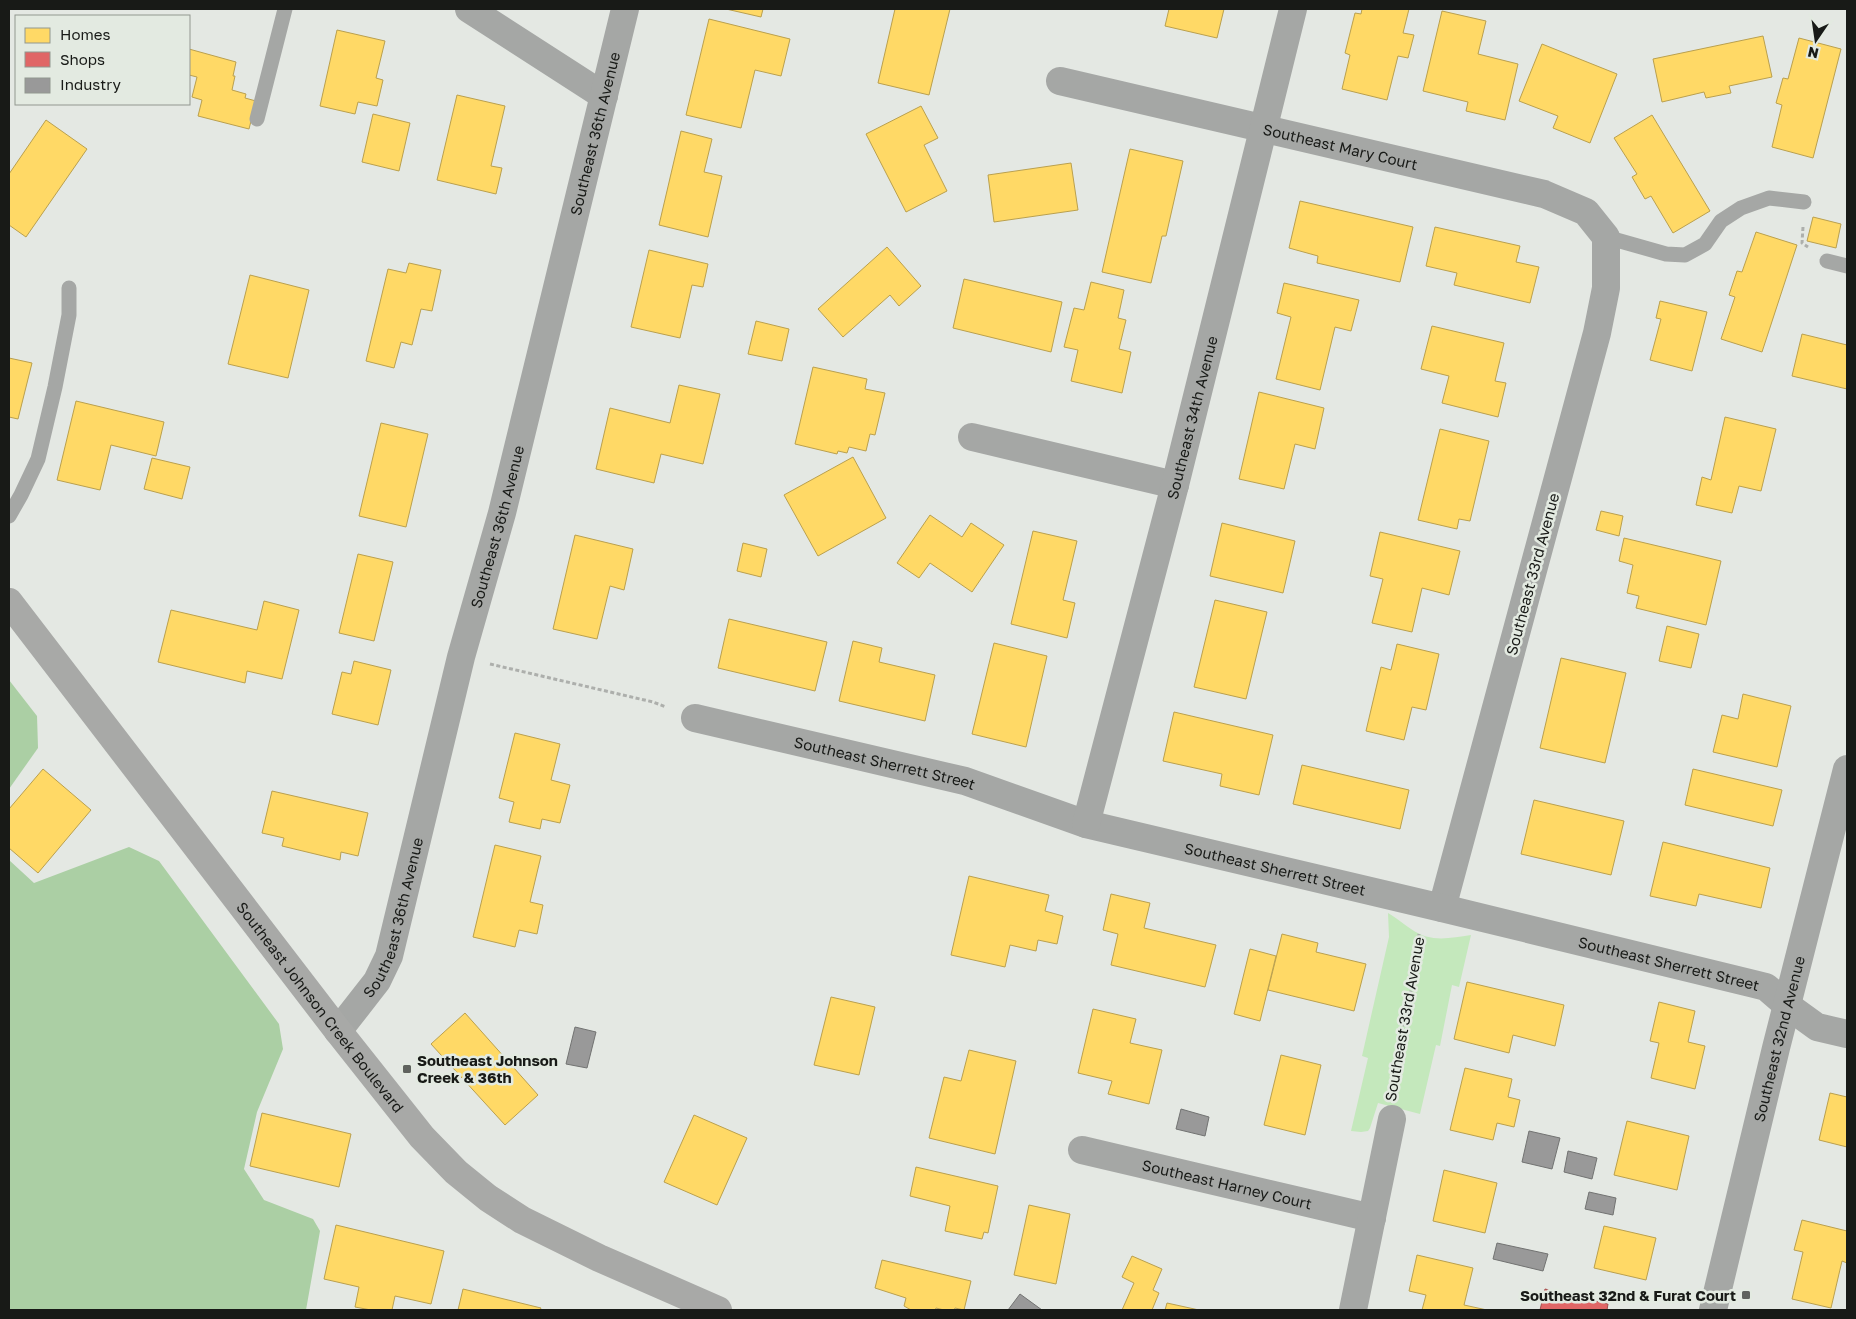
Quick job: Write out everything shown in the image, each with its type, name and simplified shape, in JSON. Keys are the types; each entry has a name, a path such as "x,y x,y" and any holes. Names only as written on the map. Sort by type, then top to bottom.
{"main road":[{"name":"Southeast Johnson Creek Boulevard","path":"9,602 338,1031 422,1137 456,1172 488,1198 522,1220 718,1310"}],"street":[{"path":"469,9 604,96"},
{"name":"Southeast 36th Avenue","path":"338,1031 377,981 389,956 461,657 502,513 625,9"},
{"name":"Southeast 34th Avenue","path":"1086,824 1175,485 1294,9"},
{"name":"Southeast Mary Court","path":"1060,81 1544,194 1586,212 1606,237"},
{"name":"Southeast 33rd Avenue","path":"1434,906 1597,333 1606,288 1606,237"},
{"path":"972,437 1175,485"},
{"name":"Southeast Sherrett Street","path":"695,718 965,781 1086,824 1434,906 1760,986 1766,988 1817,1027 1847,1034"},
{"name":"Southeast 32nd Avenue","path":"1712,1310 1847,769"},
{"name":"Southeast 33rd Avenue","path":"1353,1310 1392,1119"},
{"name":"Southeast Harney Court","path":"1082,1150 1372,1218"}],"lane":[{"path":"257,119 285,9"},
{"path":"1606,237 1666,254 1685,255 1705,244 1721,221 1741,208 1769,198 1804,202"},
{"path":"1827,261 1847,266"},
{"path":"9,516 22,495 38,459 69,315 69,288"}],"path":[{"path":"1804,202 1802,243 1827,261"},
{"path":"461,657 654,702 695,718"},
{"name":"Southeast 33rd Avenue","path":"1392,1119 1387,1105 1411,990 1434,906"}],"green space":[{"path":"9,680 37,716 38,748 9,789"},
{"path":"129,847 159,861 279,1024 283,1049 257,1112 244,1169 264,1200 313,1219 320,1231 306,1310 9,1310 9,860 34,883"},
{"path":"1388,913 1418,933 1433,938 1471,935 1459,987 1452,985 1440,1046 1436,1045 1420,1114 1378,1103 1368,1131 1351,1131 1368,1058 1362,1056 1389,937"}],"building: Homes":[{"path":"726,9 763,9 761,17"},
{"path":"895,9 950,9 929,95 878,83"},
{"path":"1169,9 1224,9 1217,38 1165,26"},
{"path":"1362,9 1409,9 1403,33 1414,35 1408,58 1398,56 1387,100 1342,89 1350,55 1345,53 1355,13 1361,14"},
{"path":"1442,11 1486,21 1478,54 1518,64 1505,120 1466,111 1468,102 1423,91"},
{"path":"709,19 790,39 781,76 755,70 741,128 686,115"},
{"path":"337,30 385,41 376,78 383,80 377,106 358,102 355,114 320,106"},
{"path":"1763,36 1772,77 1729,86 1731,93 1706,98 1704,92 1662,102 1653,59"},
{"path":"1799,38 1841,49 1813,158 1772,147 1782,105 1776,103 1783,78 1788,79"},
{"path":"1542,44 1617,74 1590,143 1553,128 1558,116 1519,101"},
{"path":"190,49 236,62 232,90 246,94 245,98 256,101 249,129 198,116 202,100 192,97 197,77 190,75"},
{"path":"457,95 505,106 491,166 502,168 496,194 437,180"},
{"path":"921,106 938,138 924,145 947,191 906,212 866,134"},
{"path":"373,114 410,123 399,171 362,162"},
{"path":"1652,115 1710,211 1673,233 1651,196 1645,199 1632,177 1637,174 1614,138"},
{"path":"46,120 87,149 26,237 9,225 9,174"},
{"path":"681,131 712,139 704,172 722,176 708,237 659,225"},
{"path":"1130,149 1183,161 1166,236 1162,236 1151,283 1102,272"},
{"path":"1071,163 1078,210 994,222 988,175"},
{"path":"1300,201 1413,227 1400,282 1317,263 1318,256 1289,248"},
{"path":"1813,217 1841,224 1836,248 1807,241"},
{"path":"1435,227 1520,246 1516,262 1539,267 1530,303 1454,285 1457,273 1426,266"},
{"path":"1756,232 1797,245 1762,352 1721,339 1735,297 1729,295 1737,271 1742,272"},
{"path":"887,247 921,286 899,306 890,295 843,337 818,309"},
{"path":"649,250 708,264 703,287 692,285 680,338 631,327"},
{"path":"409,263 441,270 432,311 421,309 412,345 401,342 394,368 366,361 388,269 406,273"},
{"path":"250,275 309,290 288,378 228,364"},
{"path":"964,279 1062,302 1051,352 953,328"},
{"path":"1091,282 1124,290 1118,318 1126,320 1119,349 1131,352 1122,393 1071,381 1078,350 1064,347 1074,308 1084,310"},
{"path":"1284,283 1359,300 1351,331 1335,327 1320,390 1276,379 1291,317 1277,313"},
{"path":"1660,301 1707,312 1692,371 1650,360 1661,319 1656,318"},
{"path":"756,321 789,329 782,361 748,354"},
{"path":"1432,326 1504,343 1495,381 1506,383 1498,417 1442,403 1449,376 1421,369"},
{"path":"1802,334 1847,345 1847,389 1792,376"},
{"path":"9,358 32,363 18,419 9,417"},
{"path":"813,367 867,379 865,389 885,393 875,435 870,434 866,451 849,447 847,453 838,451 837,454 795,444"},
{"path":"679,385 720,394 703,464 661,454 654,483 596,469 610,408 670,423"},
{"path":"1259,392 1324,408 1315,449 1295,444 1284,489 1239,479"},
{"path":"76,401 164,422 156,456 111,445 100,490 57,480"},
{"path":"1725,417 1776,429 1761,491 1739,486 1732,513 1696,505 1702,477 1711,480"},
{"path":"381,423 428,434 406,527 359,516"},
{"path":"1440,429 1489,441 1470,521 1459,519 1457,529 1418,520"},
{"path":"853,457 886,518 818,556 784,495"},
{"path":"152,458 190,467 182,499 144,489"},
{"path":"1601,511 1623,516 1619,536 1596,530"},
{"path":"930,515 962,537 971,523 1004,545 972,592 930,563 919,578 897,563"},
{"path":"1222,523 1295,541 1283,593 1210,576"},
{"path":"1033,531 1077,541 1063,600 1075,603 1067,638 1011,624"},
{"path":"1380,532 1460,551 1449,595 1422,588 1412,632 1372,623 1383,579 1370,576"},
{"path":"575,535 633,549 624,590 610,586 597,639 553,629"},
{"path":"1624,538 1721,561 1706,625 1636,608 1639,596 1627,593 1633,565 1619,561"},
{"path":"743,543 767,549 761,577 737,571"},
{"path":"358,554 393,562 374,641 339,633"},
{"path":"1215,600 1267,612 1246,699 1194,687"},
{"path":"264,601 299,610 282,679 247,671 245,683 158,662 171,610 257,630"},
{"path":"729,619 827,642 815,691 718,668"},
{"path":"1667,626 1699,634 1691,668 1659,661"},
{"path":"853,641 882,648 879,662 935,675 925,721 839,701"},
{"path":"994,643 1047,656 1026,747 972,734"},
{"path":"1397,644 1439,654 1426,710 1412,707 1404,740 1366,731 1381,667 1391,670"},
{"path":"1561,658 1626,673 1605,763 1540,748"},
{"path":"354,661 391,670 378,725 332,714 342,672 351,674"},
{"path":"1743,694 1791,706 1777,767 1713,752 1722,715 1738,719"},
{"path":"1174,712 1273,735 1259,795 1220,786 1222,774 1163,761"},
{"path":"515,733 560,744 551,780 570,785 560,823 542,819 540,829 509,822 514,802 499,798"},
{"path":"1302,765 1409,790 1400,829 1293,804"},
{"path":"43,769 91,810 38,873 9,848 9,809"},
{"path":"1693,769 1782,790 1773,826 1685,805"},
{"path":"272,791 368,813 358,856 341,852 340,860 282,846 284,838 262,833"},
{"path":"1534,800 1624,821 1611,875 1521,854"},
{"path":"1663,842 1770,868 1761,908 1699,894 1696,906 1650,896"},
{"path":"495,845 541,856 530,902 543,905 537,934 519,930 515,947 473,937"},
{"path":"969,876 1049,895 1045,911 1063,916 1057,944 1038,940 1036,951 1010,945 1005,967 951,955"},
{"path":"1111,894 1150,903 1144,928 1216,945 1205,987 1111,965 1118,934 1103,930"},
{"path":"1282,934 1318,943 1316,952 1366,964 1354,1011 1268,990"},
{"path":"1250,949 1276,956 1260,1021 1234,1014"},
{"path":"1467,982 1564,1005 1555,1046 1513,1035 1509,1053 1454,1039"},
{"path":"831,997 875,1007 859,1075 814,1065"},
{"path":"1659,1002 1695,1011 1688,1042 1705,1046 1695,1089 1651,1078 1659,1043 1650,1041"},
{"path":"1093,1009 1136,1019 1130,1043 1162,1050 1149,1104 1108,1094 1112,1081 1078,1073"},
{"path":"465,1013 538,1095 505,1125 431,1044"},
{"path":"969,1050 1016,1061 995,1154 929,1138 944,1077 961,1081"},
{"path":"1281,1055 1321,1065 1305,1135 1264,1125"},
{"path":"1465,1068 1512,1079 1508,1097 1520,1100 1514,1127 1497,1123 1493,1140 1450,1130"},
{"path":"1830,1093 1847,1097 1847,1147 1819,1140"},
{"path":"262,1113 351,1134 339,1187 250,1166"},
{"path":"694,1115 747,1138 717,1205 664,1182"},
{"path":"1627,1121 1689,1136 1677,1190 1614,1175"},
{"path":"916,1167 998,1186 988,1233 984,1232 982,1239 945,1231 950,1206 910,1196"},
{"path":"1444,1170 1497,1183 1485,1233 1433,1221"},
{"path":"1029,1205 1070,1214 1056,1284 1014,1275"},
{"path":"1802,1220 1847,1231 1847,1263 1842,1261 1831,1308 1792,1299 1803,1252 1794,1250"},
{"path":"336,1225 444,1251 431,1304 395,1296 392,1310 371,1310 355,1307 359,1287 324,1279"},
{"path":"1604,1226 1656,1238 1646,1280 1594,1268"},
{"path":"1417,1255 1473,1268 1464,1305 1487,1310 1422,1310 1426,1295 1409,1291"},
{"path":"1132,1256 1162,1269 1153,1290 1159,1293 1152,1310 1122,1310 1134,1283 1122,1277"},
{"path":"882,1260 971,1281 964,1310 936,1308 935,1310 911,1310 904,1306 906,1298 875,1288"},
{"path":"463,1289 541,1308 540,1310 458,1310"},
{"path":"1167,1303 1199,1310 1165,1310"}],"building: Shops":[{"path":"1545,1289 1608,1304 1607,1310 1540,1310"}],"building: Industry":[{"path":"575,1027 596,1032 587,1068 566,1064"},
{"path":"1181,1109 1209,1117 1205,1136 1176,1129"},
{"path":"1529,1131 1560,1138 1552,1169 1522,1162"},
{"path":"1568,1151 1597,1158 1592,1179 1564,1172"},
{"path":"1589,1192 1616,1198 1613,1215 1585,1209"},
{"path":"1497,1243 1548,1254 1543,1271 1493,1259"},
{"path":"1020,1294 1042,1310 1008,1310"}],"place":[{"name":"Southeast Johnson Creek & 36th","path":"407,1069"},
{"name":"Southeast 32nd & Furat Court","path":"1746,1295"}]}
